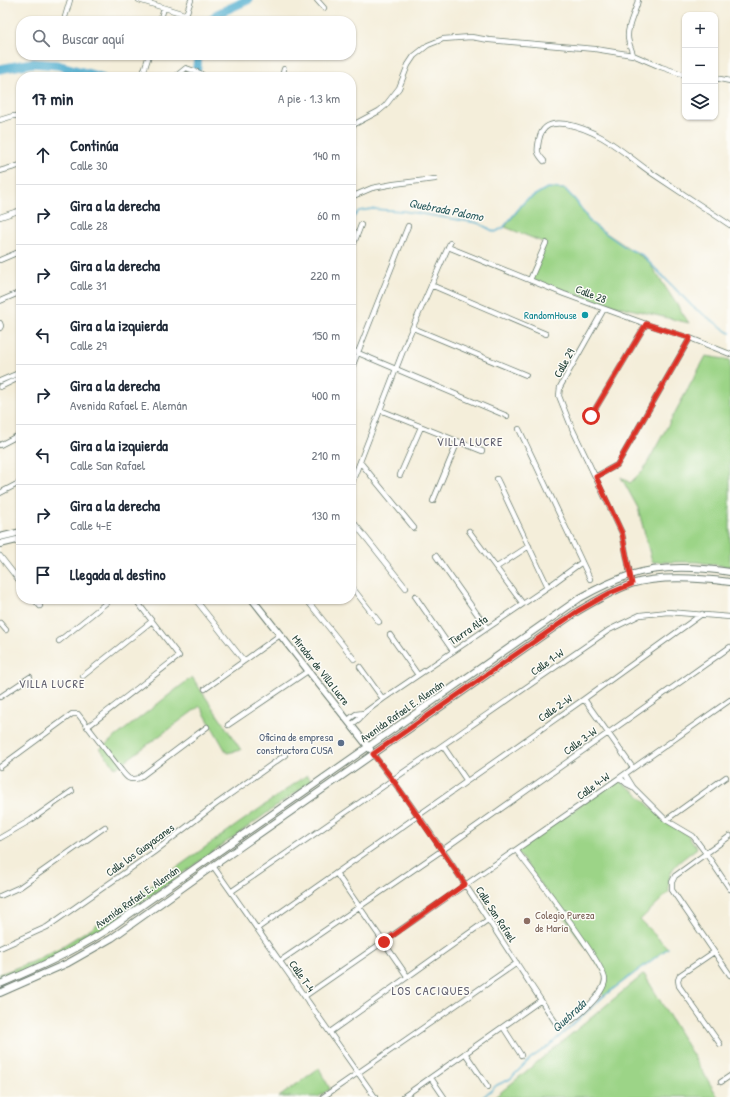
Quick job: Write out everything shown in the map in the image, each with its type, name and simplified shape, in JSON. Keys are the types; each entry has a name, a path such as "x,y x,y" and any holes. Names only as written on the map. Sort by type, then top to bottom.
{"main road":[{"path":"0,536 16,533"},
{"path":"0,544 16,540"},
{"name":"Avenida Rafael E. Alemán","path":"0,984 87,944 580,598 631,574 660,569 685,568 730,572"},
{"name":"Avenida Rafael E. Alemán","path":"0,993 68,963 92,951 112,938 578,611 610,593 632,584 661,579 685,578 730,582"},
{"name":"Mirador de Villa Lucre","path":"256,604 373,754"}],"street":[{"path":"65,16 70,0"},
{"path":"139,0 186,14 191,0"},
{"path":"317,0 324,8"},
{"path":"633,55 628,37 638,0"},
{"path":"162,16 164,8"},
{"path":"356,123 386,106 399,88 408,65 414,56 428,45 443,39 471,37 489,40 595,49 633,55 682,74"},
{"path":"144,72 147,60"},
{"path":"181,72 186,68 197,72"},
{"path":"718,79 730,81"},
{"path":"0,120 16,116"},
{"path":"544,161 537,150 539,137 548,124 562,123 588,130 618,147 647,170 730,224"},
{"path":"0,170 16,166"},
{"path":"356,195 372,188 435,179"},
{"path":"0,217 16,212"},
{"path":"356,238 361,225"},
{"path":"356,358 408,226"},
{"path":"530,280 546,243"},
{"name":"Calle 28","path":"431,285 449,245 530,280 604,309 690,338 730,354"},
{"path":"0,260 16,253"},
{"path":"356,472 396,369 431,285 546,334"},
{"path":"0,301 16,294"},
{"name":"Calle 29","path":"604,309 560,387 559,396 571,426 622,533 632,584"},
{"path":"591,416 646,324"},
{"path":"413,328 526,375"},
{"path":"596,477 617,465 690,338"},
{"path":"358,353 507,416"},
{"path":"0,381 16,374"},
{"path":"0,387 16,379"},
{"path":"380,410 482,451"},
{"path":"400,475 421,427"},
{"path":"519,429 590,579"},
{"path":"0,445 16,437"},
{"path":"432,501 458,441"},
{"path":"360,462 414,528"},
{"path":"497,479 548,587"},
{"path":"0,493 16,485"},
{"path":"356,525 406,588"},
{"path":"469,531 523,604"},
{"path":"497,567 529,546"},
{"path":"0,556 16,577"},
{"path":"436,556 487,628"},
{"name":"Tierra Alta","path":"349,723 359,719 364,713 383,699 548,587 582,562"},
{"path":"356,592 379,622"},
{"path":"415,596 453,651"},
{"path":"59,641 106,604"},
{"path":"88,727 179,656 139,604"},
{"path":"199,604 244,661"},
{"path":"310,604 354,659"},
{"name":"Calle 1-W","path":"232,891 609,630 640,615 668,612 730,617"},
{"name":"Calle 2-W","path":"258,928 584,699 702,614"},
{"path":"83,676 152,622"},
{"path":"0,623 6,630"},
{"path":"205,689 280,635"},
{"path":"390,635 418,675"},
{"name":"Calle 3-W","path":"280,962 441,851 730,647"},
{"path":"360,667 383,699"},
{"path":"228,725 308,670"},
{"path":"0,697 30,677"},
{"path":"584,699 633,768"},
{"name":"Calle 4-W","path":"305,996 730,700"},
{"path":"0,767 72,714 78,714 130,780 139,778 207,727"},
{"path":"443,746 467,781"},
{"name":"Calle San Rafael","path":"373,754 393,780 489,919 556,1023 560,1026 566,1025 601,993 605,981 604,974 600,964 516,850"},
{"name":"Calle los Guayacanes","path":"0,948 47,927 154,852 215,805 285,755"},
{"path":"625,774 633,787 666,820 693,836 706,852 730,890"},
{"path":"666,820 726,777"},
{"path":"620,778 633,787"},
{"path":"0,838 31,820 72,791"},
{"path":"0,896 20,886 105,827"},
{"path":"730,836 675,876 672,882 672,890 730,975"},
{"name":"Calle T-4","path":"214,866 374,1097"},
{"path":"336,873 408,976"},
{"path":"330,1032 489,919"},
{"path":"714,952 680,975 678,980 679,986 720,1044"},
{"path":"324,1097 517,963"},
{"path":"403,1097 541,1000"},
{"path":"503,1027 521,1055"},
{"path":"465,1053 488,1087"},
{"path":"721,1082 730,1076"},
{"path":"430,1078 444,1097"}],"green space":[{"path":"547,188 565,189 576,201 591,223 648,261 689,323 592,300 530,280 545,243 505,227 525,201"},
{"path":"706,356 730,360 730,567 697,562 652,562 638,508 621,477 630,483 644,469"},
{"path":"192,677 241,750 227,753 200,706 116,768 100,749"},
{"path":"307,775 312,781 110,925 61,955 0,981 0,974 34,961 61,947 93,927"},
{"path":"618,779 636,793 665,821 687,834 697,848 680,861 672,871 669,892 640,920 668,948 604,996 601,993 605,974 516,850"},
{"path":"644,974 718,1097 495,1097"},
{"path":"319,1068 330,1089 318,1097 279,1097"}],"waterway":[{"path":"215,16 248,0"},
{"path":"196,72 198,60"},
{"path":"0,69 32,63 57,65 83,72"},
{"name":"Quebrada Palomo","path":"356,214 359,211 372,209 403,211 478,223 495,232 503,228 525,201 547,188 565,189 576,201 591,223 625,247 642,255 693,307 730,333"},
{"name":"Quebrada","path":"483,1097 497,1085 510,1079 531,1058 549,1046 604,996 668,948"}],"place":[{"name":"RandomHouse","path":"585,315"},
{"name":"Oficina de empresa constructora CUSA","path":"341,743"},
{"name":"Colegio Pureza de María","path":"527,921"}],"district":[{"name":"VILLA LUCRE","path":"470,442"},
{"name":"VILLA LUCRE","path":"52,684"},
{"name":"LOS CACIQUES","path":"431,991"}],"route":[{"path":"384,942 465,884 393,780 373,754 578,611 610,593 632,584 622,533 596,477 617,465 690,338 646,324 591,416"}]}
